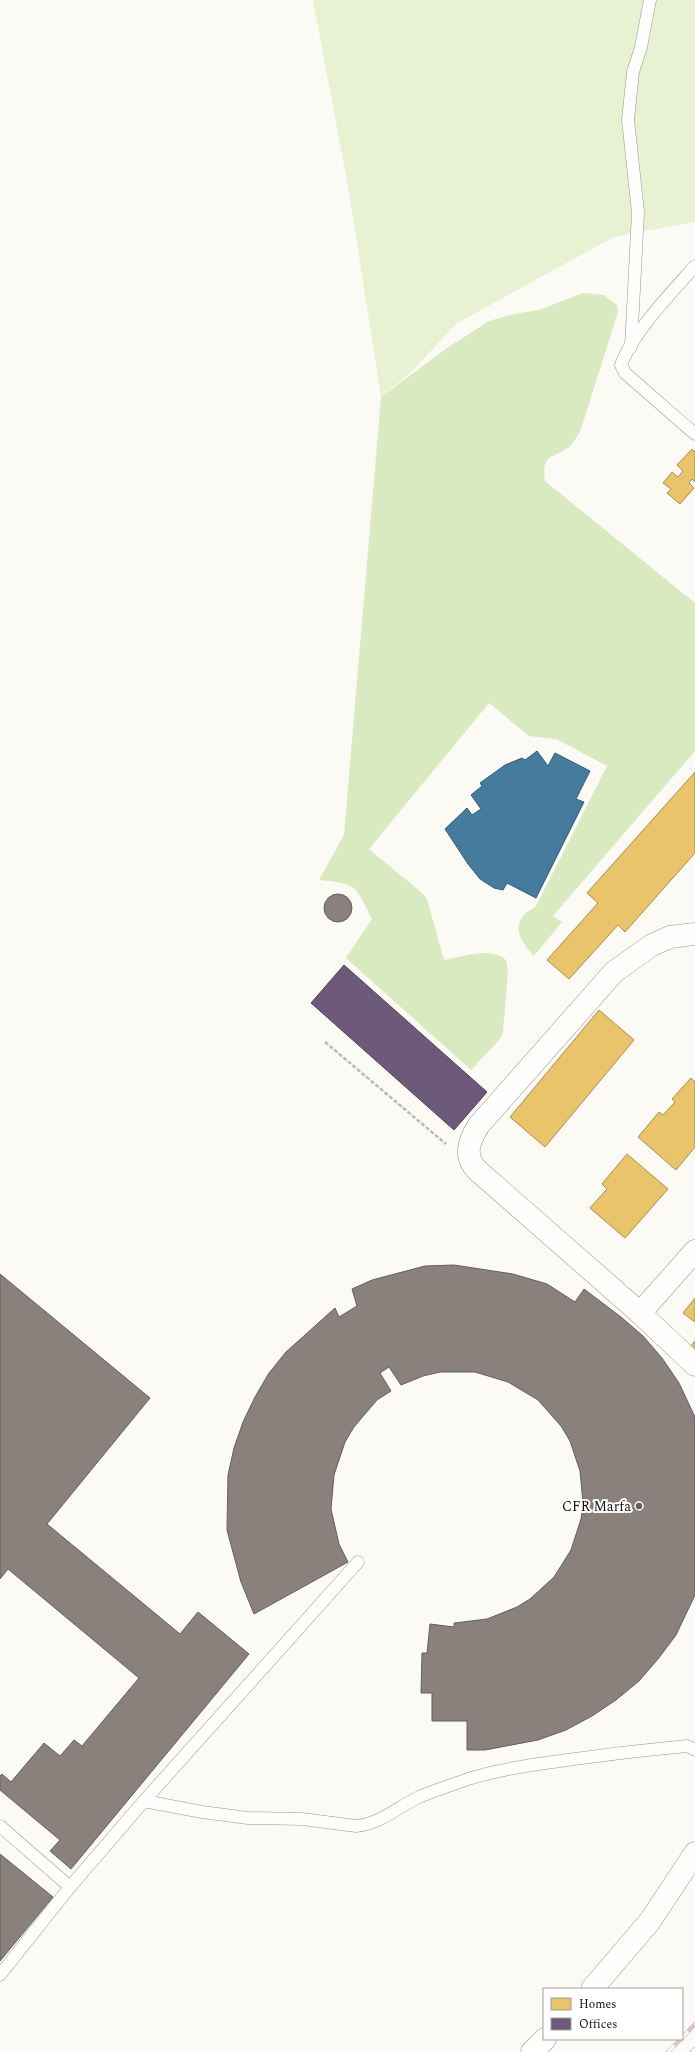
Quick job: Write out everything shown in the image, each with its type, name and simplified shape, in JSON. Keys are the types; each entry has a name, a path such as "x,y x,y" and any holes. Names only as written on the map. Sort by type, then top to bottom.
{"street":[{"path":"695,934 670,937 652,945 614,972 479,1125 472,1134 468,1150 472,1165 477,1170 640,1313 695,1365"},
{"path":"640,1313 695,1251"},
{"path":"593,1988 650,1920 695,1853"},
{"path":"532,2052 544,2040"}],"lane":[{"path":"631,346 638,212 628,120 633,72 641,47 650,0"},
{"path":"695,266 653,313 631,346 621,365 625,372 695,434"},
{"path":"0,1975 70,1887 144,1801 358,1562"},
{"path":"144,1801 202,1812 248,1818 302,1819 356,1826 375,1823 420,1797 445,1787 469,1779 520,1767 615,1753 687,1746 695,1750"},
{"path":"0,1826 70,1887"}],"path":[{"path":"325,1042 449,1146"}],"green space":[{"path":"313,0 695,0 695,222 614,237 457,323 410,373 381,397 349,192"},
{"path":"583,293 604,295 617,305 618,312 580,432 569,447 547,461 544,472 545,481 695,603 695,751 553,916 562,922 534,956 526,947 520,936 519,924 521,918 536,906 607,766 556,739 529,736 489,703 369,849 422,893 427,899 444,960 484,953 499,956 506,960 508,972 503,1032 501,1038 471,1070 346,958 372,919 362,899 354,888 341,883 319,880 344,835 381,397 447,348 489,321 514,314 539,310"}],"building: Homes":[{"path":"692,449 695,452 695,482 692,479 689,483 694,488 680,504 667,493 671,489 663,483 672,472 678,477 683,471 677,465"},
{"path":"695,772 695,853 625,932 618,925 569,979 547,960 598,903 587,893"},
{"path":"599,1010 634,1040 545,1147 510,1117"},
{"path":"691,1078 695,1082 695,1147 676,1170 638,1137 659,1112 663,1115 675,1102 672,1099"},
{"path":"627,1154 668,1189 625,1238 590,1208 607,1189 602,1184"},
{"path":"695,1298 695,1322 683,1313"},
{"path":"695,1341 695,1358 687,1351"}],"building: Offices":[{"path":"344,965 487,1092 454,1130 311,1003"}],"building: Public":[{"path":"537,751 548,766 555,753 590,771 576,799 584,802 536,898 507,883 503,890 494,888 480,879 468,864 445,829 467,808 472,815 481,809 471,795 482,786 480,783 505,765 522,758 525,760"}],"building: Industry":[{"path":"338,894 348,898 352,908 348,918 338,922 328,918 324,908 328,898"},
{"name":"CFR Marfa","path":"454,1265 513,1274 547,1284 575,1302 584,1289 643,1336 662,1358 679,1383 695,1417 695,1595 676,1635 639,1681 616,1700 592,1716 566,1730 538,1740 485,1750 467,1750 467,1721 432,1721 432,1693 421,1693 422,1653 427,1653 430,1624 454,1627 454,1623 487,1619 517,1607 530,1599 554,1577 571,1550 581,1519 583,1503 580,1471 570,1441 561,1426 538,1400 508,1382 475,1372 440,1372 423,1376 401,1385 389,1367 380,1373 391,1391 377,1400 354,1427 345,1442 334,1475 331,1509 339,1544 348,1562 254,1614 241,1582 227,1530 228,1475 234,1448 243,1422 255,1397 269,1373 286,1352 335,1308 339,1317 357,1306 352,1289 372,1280 425,1266"},
{"path":"0,1274 150,1398 47,1524 180,1634 198,1612 249,1654 71,1869 50,1851 60,1840 0,1790 0,1776 2,1774 11,1782 44,1743 60,1756 74,1740 82,1746 139,1678 8,1569 0,1579"},
{"path":"0,1854 53,1897 0,1961"}],"railway":[{"path":"683,2037 695,2024"},
{"path":"668,2052 680,2040"},
{"path":"692,2052 695,2049"}],"place":[{"name":"CFR Marfa","path":"639,1506"}]}
